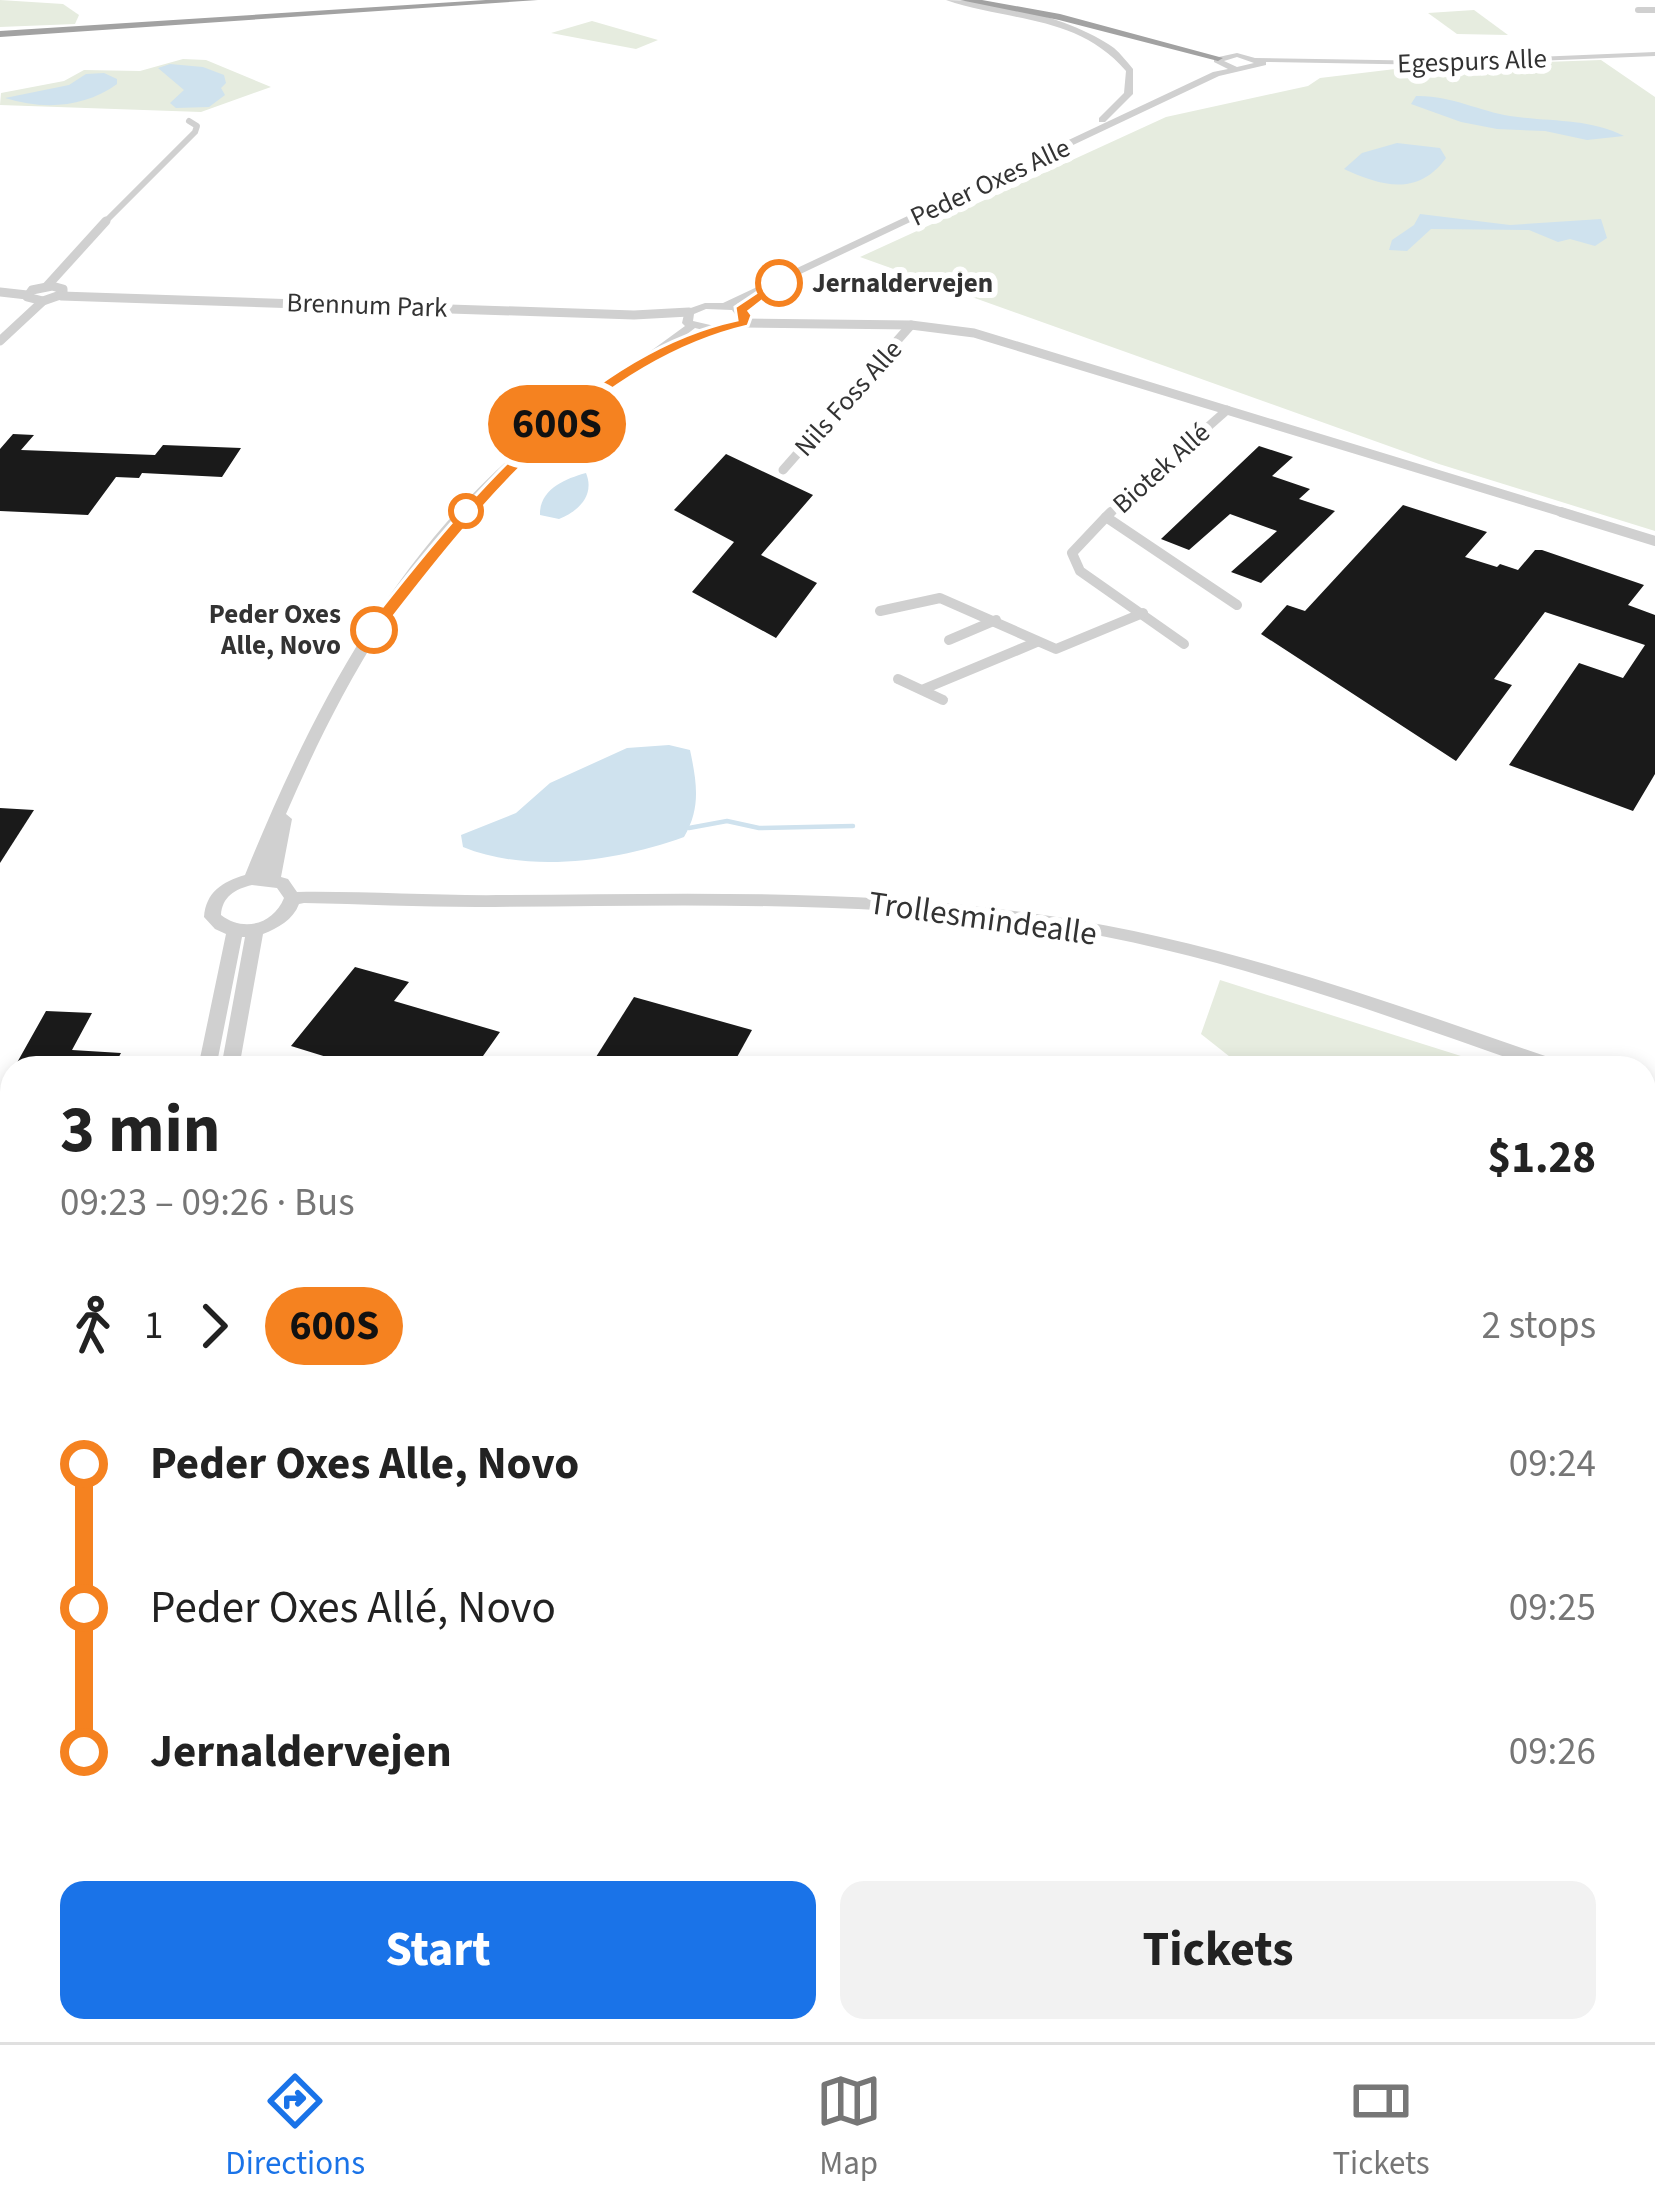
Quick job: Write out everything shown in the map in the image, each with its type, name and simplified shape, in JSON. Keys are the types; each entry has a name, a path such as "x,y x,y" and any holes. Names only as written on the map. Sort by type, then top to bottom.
{"highway":[{"path":"297,16 482,0"},
{"path":"0,34 532,0"},
{"path":"965,0 1060,16 1221,63"},
{"path":"1054,0 1221,63"}],"street":[{"path":"950,0 1015,10 1089,36 1120,58 1131,85 1125,100 1100,122 950,201"},
{"path":"1638,10 1655,10"},
{"name":"Egespurs Alle","path":"1260,62 1469,62 1655,54"},
{"path":"1221,63 1260,62"},
{"name":"Peder Oxes Alle","path":"739,313 764,291 1221,63 1235,69 1260,62"},
{"path":"4,292 34,297 57,290 74,256 195,132 197,125 189,121"},
{"path":"0,341 34,297 57,290"},
{"name":"Brennum Park","path":"57,290 689,320"},
{"path":"262,879 286,800 346,672 441,540 538,440 657,353 705,305 804,321 974,333 1655,541"},
{"path":"657,353 739,313"},
{"path":"689,320 707,331"},
{"name":"Nils Foss Alle","path":"783,470 911,325"},
{"name":"Biotek Allé","path":"1227,410 1106,517 1237,605"},
{"path":"1106,517 1076,544 1074,561 1080,571 1184,644"},
{"path":"880,611 931,597 1059,649 1143,614"},
{"path":"950,640 996,620"},
{"path":"924,689 1037,642"},
{"path":"898,679 943,700"},
{"path":"211,1056 246,930 290,904 289,889 262,879 220,893 212,909 217,923 246,930"},
{"name":"Trollesmindealle","path":"290,904 809,897 950,908 1056,923 1332,991 1523,1056"},
{"path":"231,1056 246,930"}],"shaded area":[{"path":"0,0 63,4 79,15 75,24 0,27"},
{"path":"1474,10 1508,35 1457,34 1428,13"},
{"path":"592,21 658,40 636,49 551,33"},
{"path":"183,59 206,60 271,87 201,112 0,105 1,93 64,81 84,70 140,71"},
{"path":"1601,60 1655,97 1655,531 1439,464 860,257 1166,117 1308,86 1320,78 1412,67"},
{"path":"1220,980 1461,1056 1229,1056 1201,1034"}],"water":[{"path":"170,64 203,67 224,75 226,83 221,88 225,95 209,107 176,108 170,103 184,90 158,68"},
{"path":"104,73 117,79 117,84 77,102 48,105 5,98 69,85 86,74"},
{"path":"1416,96 1510,116 1583,123 1624,136 1587,140 1545,131 1497,129 1411,104"},
{"path":"1397,143 1440,148 1446,158 1412,183 1386,183 1344,169 1362,153"},
{"path":"1420,214 1510,225 1601,219 1607,238 1595,246 1570,239 1558,242 1529,230 1431,229 1407,251 1389,250 1392,240 1414,225"},
{"path":"586,473 587,495 579,507 559,519 540,515 548,492"},
{"path":"669,745 690,750 694,773 695,805 684,837 574,861 516,860 463,847 461,835 516,813 550,783 627,748"}],"building":[{"path":"13,434 34,435 21,450 155,455 163,445 241,448 222,477 142,473 139,478 116,477 88,515 0,511 0,449"},
{"path":"1259,446 1293,457 1272,476 1310,489 1299,499 1335,511 1261,583 1231,572 1277,531 1230,514 1189,550 1161,539"},
{"path":"726,454 813,495 761,555 817,583 776,638 692,592 734,542 674,510"},
{"path":"1403,505 1487,532 1465,557 1518,570 1535,550 1542,550 1644,585 1628,605 1655,615 1655,774 1633,811 1509,765 1579,663 1623,678 1645,645 1545,612 1494,679 1512,685 1456,761 1261,634 1287,605 1305,611"},
{"path":"0,808 34,810 0,863"},
{"path":"355,967 409,982 394,1001 500,1032 483,1056 323,1056 291,1046"},
{"path":"634,997 752,1030 738,1056 597,1056"},
{"path":"46,1011 92,1013 72,1050 121,1053 119,1056 21,1056"}],"waterway":[{"path":"689,828 727,821 759,828 853,826"}],"bus line":[{"name":"600S","path":"374,630 464,514 554,427 657,353 707,331 743,323 745,315 740,310 779,283"}],"place":[{"name":"Jernaldervejen","path":"779,283"},
{"name":"Peder Oxes Alle, Novo","path":"374,630"}]}
